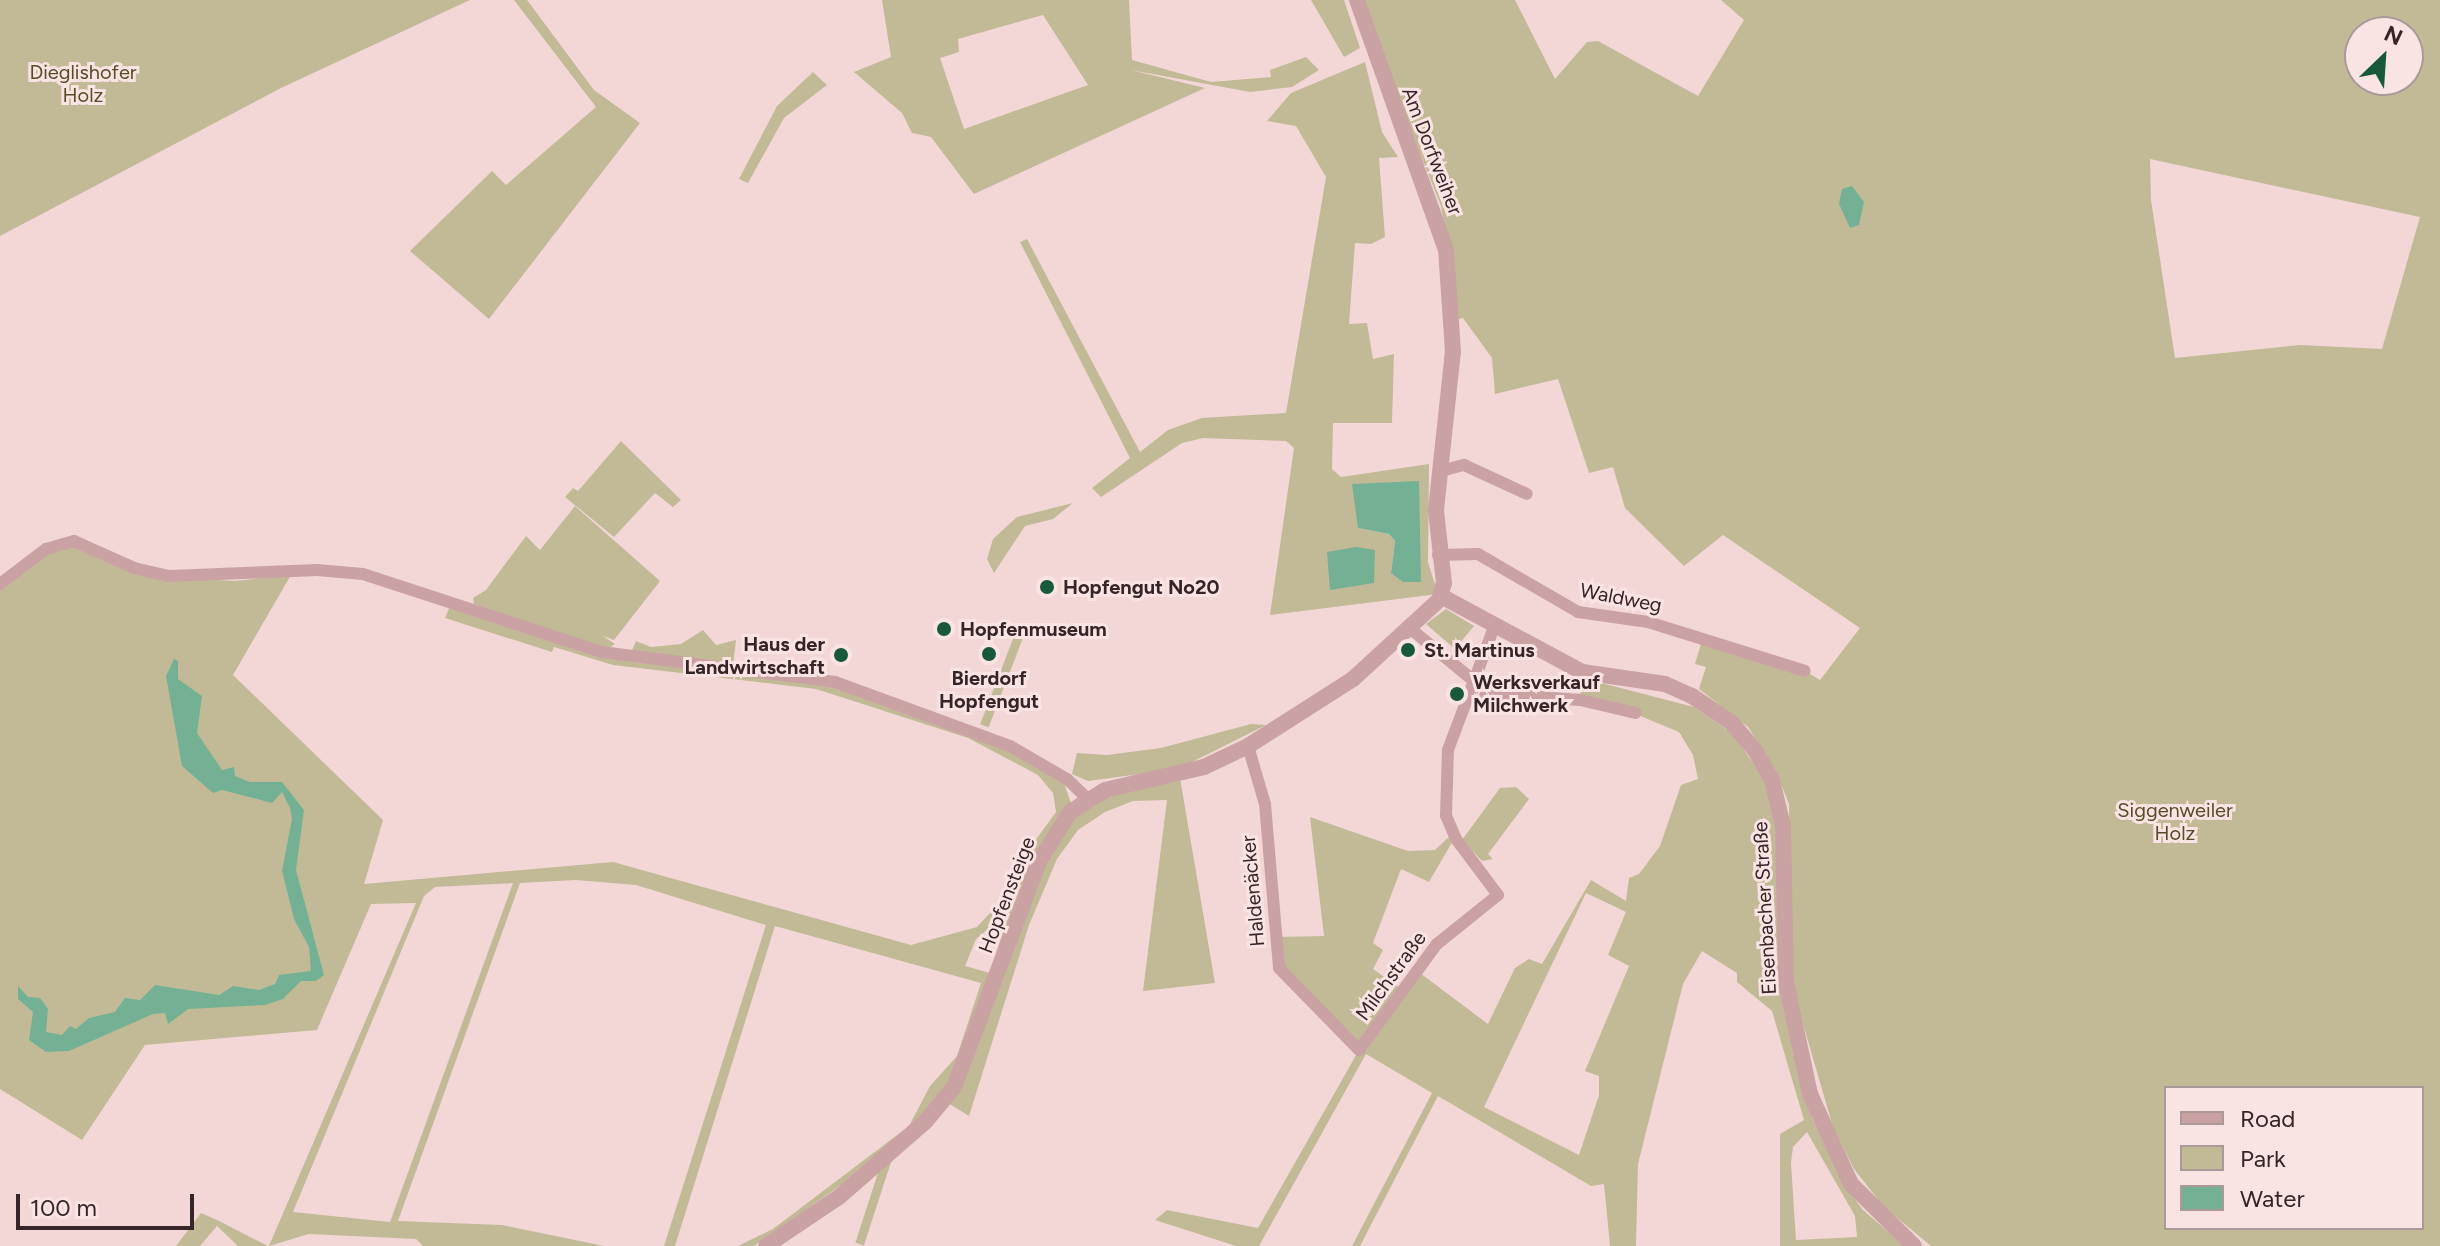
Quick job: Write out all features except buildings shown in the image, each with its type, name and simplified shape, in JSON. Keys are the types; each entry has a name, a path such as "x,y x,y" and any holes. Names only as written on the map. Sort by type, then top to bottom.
{"street":[{"name":"Am Dorfweiher","path":"1357,0 1368,39 1430,193 1446,250 1453,352 1441,471 1438,555 1441,596"},
{"path":"1441,471 1464,465 1527,494"},
{"path":"0,584 46,549 74,541 134,568 170,576 317,570 363,574 619,656 835,682 1010,746 1067,779 1088,799"},
{"name":"Waldweg","path":"1438,555 1478,554 1578,612 1648,622 1805,671"},
{"name":"Eisenbacher Straße","path":"1441,596 1494,627 1593,676 1653,682 1692,696 1732,723 1756,752 1772,780 1783,826 1786,982 1810,1094 1851,1184 1914,1246"},
{"name":"Hopfensteige","path":"766,1246 839,1197 940,1107 976,1036 1046,847 1070,812 1088,799 1204,767 1248,746 1353,679 1411,629 1441,596"},
{"path":"1474,681 1494,627"},
{"path":"1411,629 1499,698 1580,700 1636,713"},
{"name":"Milchstraße","path":"1359,1050 1437,944 1498,895 1456,839 1446,816 1448,750 1474,681"},
{"name":"Haldenäcker","path":"1248,746 1265,804 1279,968 1359,1050"}],"green space":[{"name":"Dieglishofer Holz","path":"0,0 470,0 281,88 0,236"},
{"path":"514,0 527,0 594,90 640,123 489,319 410,251 492,171 506,185 596,107"},
{"path":"882,0 1129,0 1132,60 1211,82 1271,77 1270,70 1306,57 1319,70 1292,87 1250,92 1131,70 1205,88 974,194 931,137 912,133 902,113 854,72 891,57","holes":["1043,15 1088,85 964,129 940,58 959,52 958,39"]},
{"path":"1311,0 1344,0 1360,48 1344,57"},
{"name":"Siggenweiler Holz","path":"1364,0 1515,0 1555,79 1587,42 1598,41 1698,96 1744,20 1721,0 2440,0 2440,1246 1931,1246 1884,1207 1854,1169 1833,1127 1792,986 1789,804 1775,769 1748,727 1699,689 1706,667 1695,664 1703,637 1805,671 1820,680 1860,628 1723,535 1684,566 1625,508 1613,467 1589,473 1558,379 1495,394 1492,358 1463,318 1458,319 1441,206 1373,34","holes":["2150,159 2420,217 2382,349 2300,345 2175,358 2151,200"]},
{"path":"1365,62 1382,132 1398,157 1379,158 1385,237 1371,244 1355,243 1349,324 1367,323 1373,359 1394,354 1392,423 1333,423 1332,469 1341,477 1429,464 1428,562 1438,594 1270,615 1294,448 1286,441 1203,438 1182,443 1101,497 1092,488 1130,458 1020,242 1027,239 1140,452 1168,430 1202,418 1286,413 1326,177 1296,126 1267,121 1291,93","holes":["1419,482 1391,573 1395,541 1389,534 1358,528"]},
{"path":"813,72 827,85 784,118 748,183 739,179 777,106"},
{"path":"621,441 681,500 673,507 655,493 614,537 565,497 573,488 578,491"},
{"path":"1073,503 1053,519 1025,526 994,573 987,559 993,539 1017,517"},
{"path":"575,506 660,581 614,640 603,636 615,644 606,650 474,604 473,598 486,590 526,536 540,550"},
{"path":"72,544 151,576 235,581 291,575 233,675 383,820 364,884 613,862 911,945 977,927 1023,878 1032,845 1056,812 1053,793 1038,775 968,738 816,689 613,665 554,647 552,652 445,618 450,606 631,661 809,679 846,689 979,735 1022,757 1064,783 1072,806 1044,839 962,1058 938,1099 909,1131 851,1178 754,1246 738,1246 773,1229 909,1126 930,1086 957,1056 981,983 775,926 675,1246 664,1246 766,925 636,885 576,880 520,883 398,1221 502,1225 604,1246 423,1246 416,1239 309,1234 269,1246 416,903 371,904 317,1030 145,1045 82,1140 0,1089 0,587 42,555","holes":["513,883 390,1222 293,1212 424,896 435,887","1009,912 990,973 965,966 976,939"]},
{"path":"1446,609 1474,626 1455,649 1426,624"},
{"path":"703,630 716,645 736,640 733,665 630,655 636,641 651,647 681,644"},
{"path":"1016,631 1024,634 989,728 980,724"},
{"path":"1582,678 1694,707 1732,733 1763,777 1776,820 1778,981 1812,1118 1844,1185 1863,1210 1905,1246 1780,1246 1780,1134 1804,1120 1772,1011 1737,982 1737,973 1702,951 1683,984 1638,1164 1636,1246 1610,1246 1604,1184 1591,1186 1438,1096 1360,1246 1352,1246 1432,1093 1366,1054 1259,1246 1236,1246 1155,1220 1167,1210 1258,1228 1359,1050 1282,972 1277,937 1324,936 1310,817 1408,851 1435,850 1449,837 1454,839 1429,882 1401,869 1373,943 1383,950 1373,969 1403,990 1416,970 1488,1024 1515,968 1529,959 1542,964 1591,880 1626,901 1629,878 1639,874 1660,846 1681,785 1698,779 1693,755 1679,732 1621,708 1580,700","holes":["1586,893 1626,912 1608,955 1629,966 1585,1071 1599,1076 1599,1095 1579,1155 1484,1107","1807,1132 1855,1216 1857,1237 1796,1240 1791,1163 1793,1147"]},
{"path":"1251,724 1266,725 1178,769 1088,781 1072,774 1077,753 1107,755 1161,748"},
{"path":"1180,778 1215,983 1143,991 1167,800 1133,801 1105,812 1078,830 1057,859 1029,925 969,1116 948,1103 1038,880 1073,817 1094,801"},
{"path":"1516,787 1529,799 1488,854 1493,859 1482,861 1462,840 1500,788"},
{"path":"883,1156 892,1159 864,1246 855,1243"},
{"path":"201,1213 268,1246 238,1246 217,1226 200,1246 176,1246"}],"water":[{"path":"1852,186 1864,202 1859,225 1850,228 1839,204 1842,189"},
{"path":"1419,481 1421,582 1403,582 1391,573 1395,541 1389,534 1358,528 1352,484"},
{"path":"1356,547 1375,550 1374,583 1330,590 1327,552"},
{"path":"174,659 178,661 178,679 202,696 197,733 222,770 234,767 235,776 250,782 282,782 304,810 296,870 324,975 316,981 301,981 283,999 265,1005 188,1009 168,1024 165,1013 153,1014 69,1051 46,1052 29,1040 33,1012 18,999 18,986 28,997 40,998 48,1009 46,1032 62,1035 70,1026 76,1029 89,1018 115,1012 125,998 140,1000 155,985 219,995 233,986 259,990 275,984 279,975 311,971 309,947 294,919 282,871 292,819 290,808 282,792 272,803 222,790 213,793 182,766 166,676"}],"place":[{"name":"Hopfengut No20","path":"1047,587"},
{"name":"Hopfenmuseum","path":"944,629"},
{"name":"St. Martinus","path":"1408,650"},
{"name":"Bierdorf Hopfengut","path":"989,654"},
{"name":"Haus der Landwirtschaft","path":"841,655"},
{"name":"Werksverkauf Milchwerk","path":"1457,694"}]}
